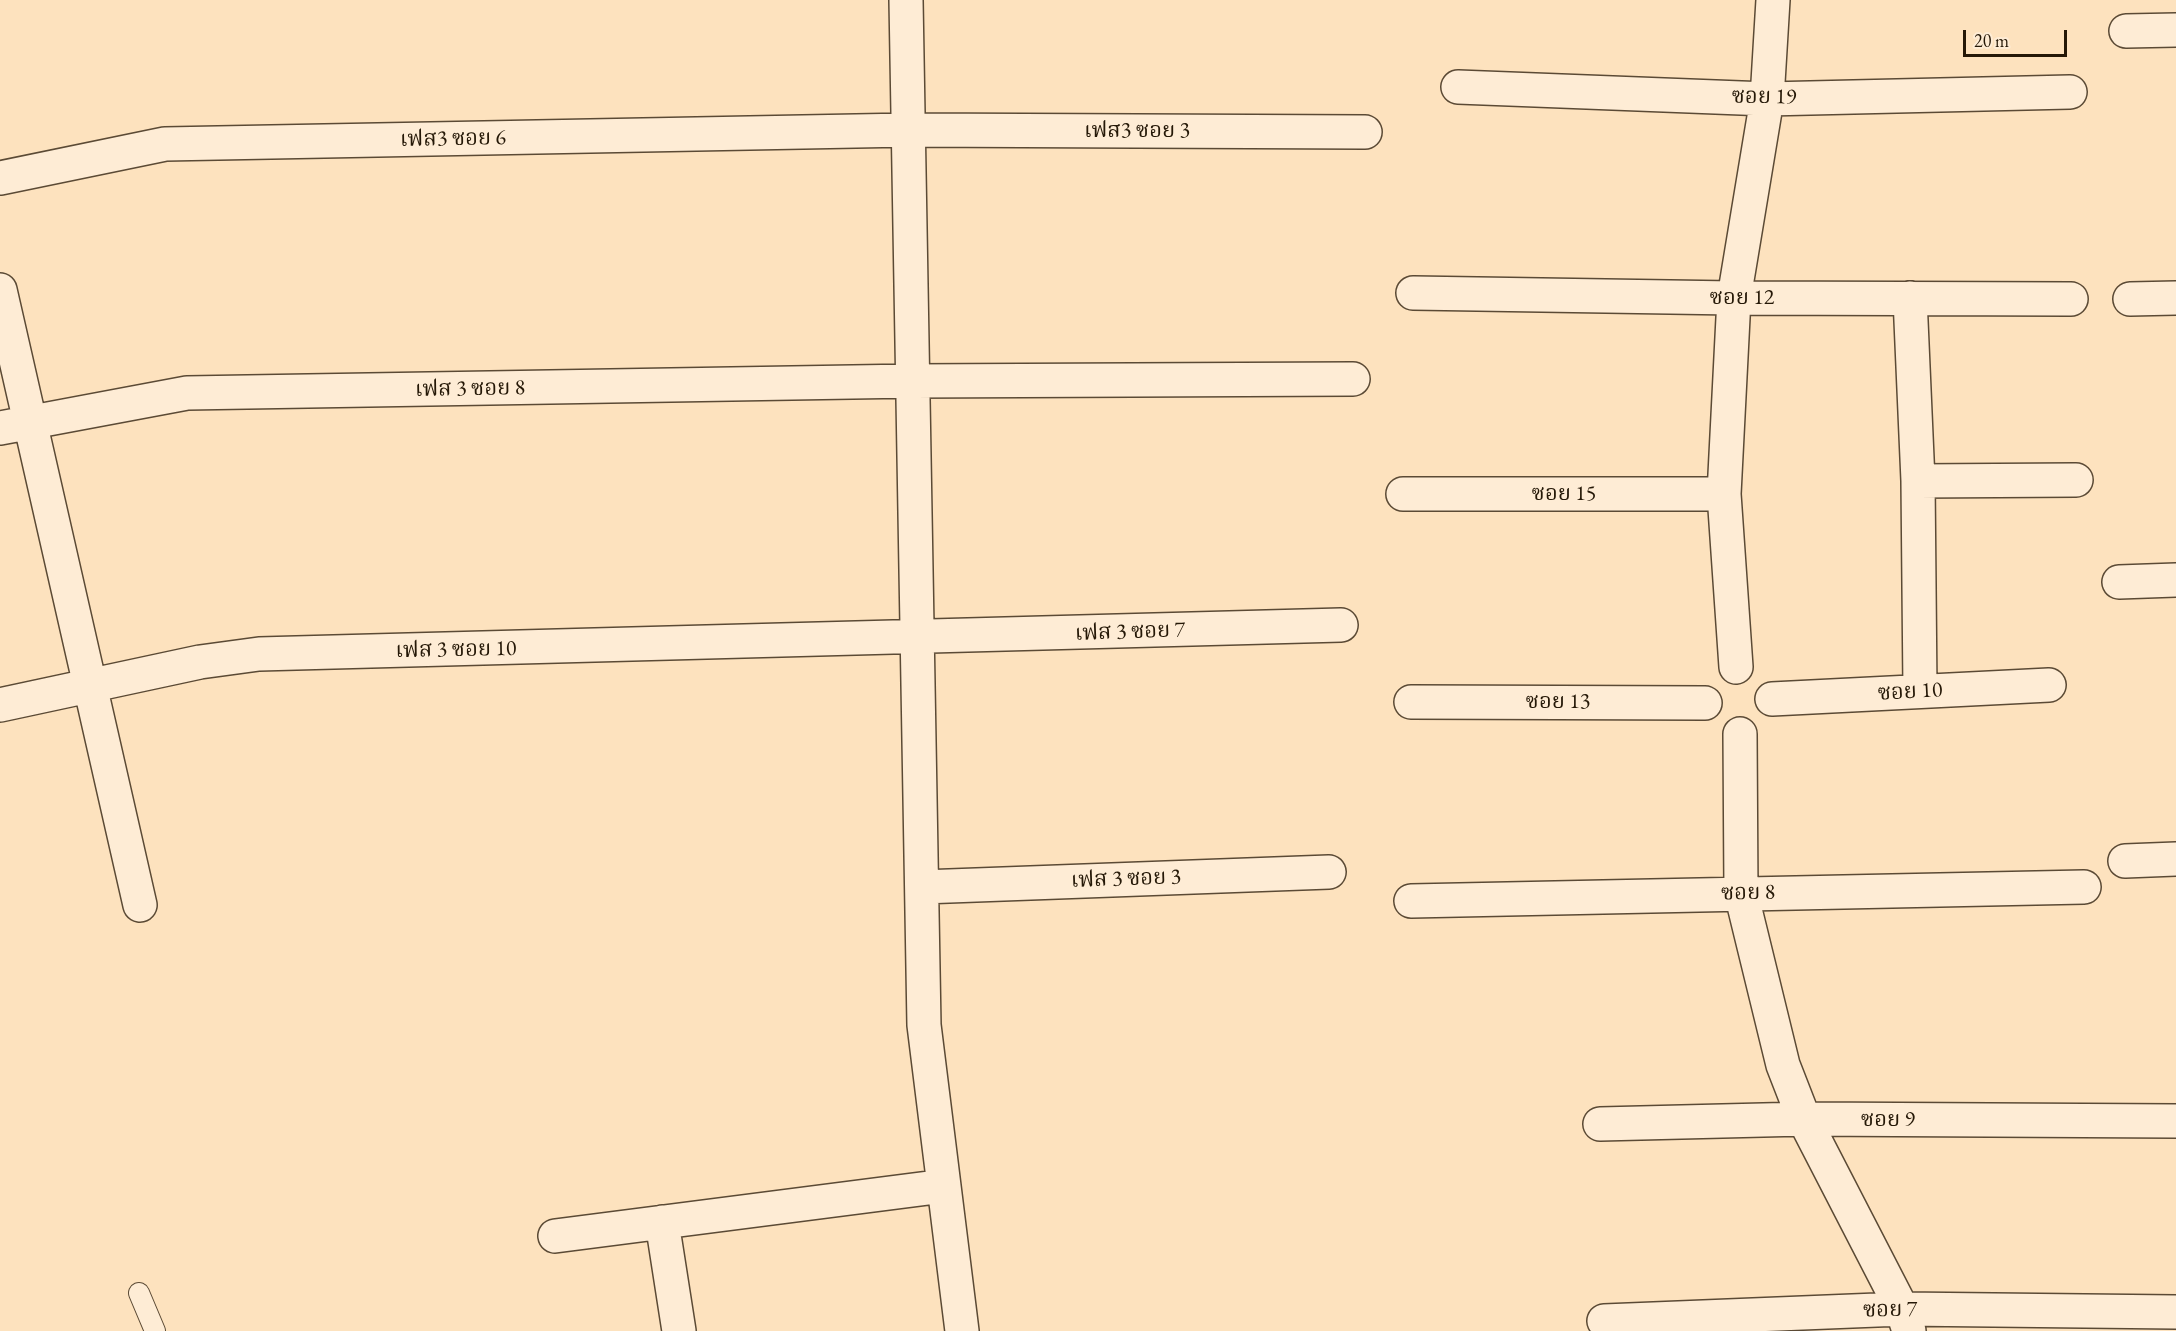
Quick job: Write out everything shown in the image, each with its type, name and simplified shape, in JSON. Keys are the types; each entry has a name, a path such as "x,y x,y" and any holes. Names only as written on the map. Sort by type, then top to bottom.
{"street":[{"path":"906,0 924,1025 962,1331"},
{"path":"1736,667 1724,494 1734,298 1767,99 1773,0"},
{"path":"2126,31 2176,30"},
{"name":"ซอย 19","path":"1458,87 1767,99 2070,92"},
{"name":"เฟส3 ซอย 3","path":"909,130 1365,132"},
{"name":"เฟส3 ซอย 6","path":"0,178 165,144 909,130"},
{"path":"0,290 15,425 90,686 140,905"},
{"name":"ซอย 12","path":"1413,293 1734,298 2071,299"},
{"path":"1910,298 1918,481 1920,691"},
{"path":"2130,299 2176,298"},
{"name":"เฟส 3 ซอย 8","path":"15,425 187,393 913,381 1353,378"},
{"path":"1918,481 2076,480"},
{"name":"ซอย 15","path":"1403,494 1724,494"},
{"path":"2119,582 2176,580"},
{"name":"เฟส 3 ซอย 7","path":"918,638 1341,625"},
{"name":"เฟส 3 ซอย 10","path":"0,705 200,662 260,654 918,638"},
{"path":"1736,667 1761,676 1772,699 1763,723 1740,734 1716,725 1705,703 1713,678 1736,667"},
{"name":"ซอย 10","path":"1772,699 2049,685"},
{"name":"ซอย 13","path":"1411,702 1705,703"},
{"path":"1740,734 1741,893 1783,1065 1804,1119 1906,1320"},
{"path":"2126,861 2176,860"},
{"name":"เฟส 3 ซอย 3","path":"922,887 1329,872"},
{"name":"ซอย 8","path":"1411,901 2084,887"},
{"name":"ซอย 9","path":"1600,1124 1804,1119 2176,1121"},
{"path":"555,1236 944,1186"},
{"path":"662,1222 679,1331"},
{"name":"ซอย 7","path":"1604,1321 1906,1320 2176,1312"}],"lane":[{"path":"139,1293 155,1331"}]}
